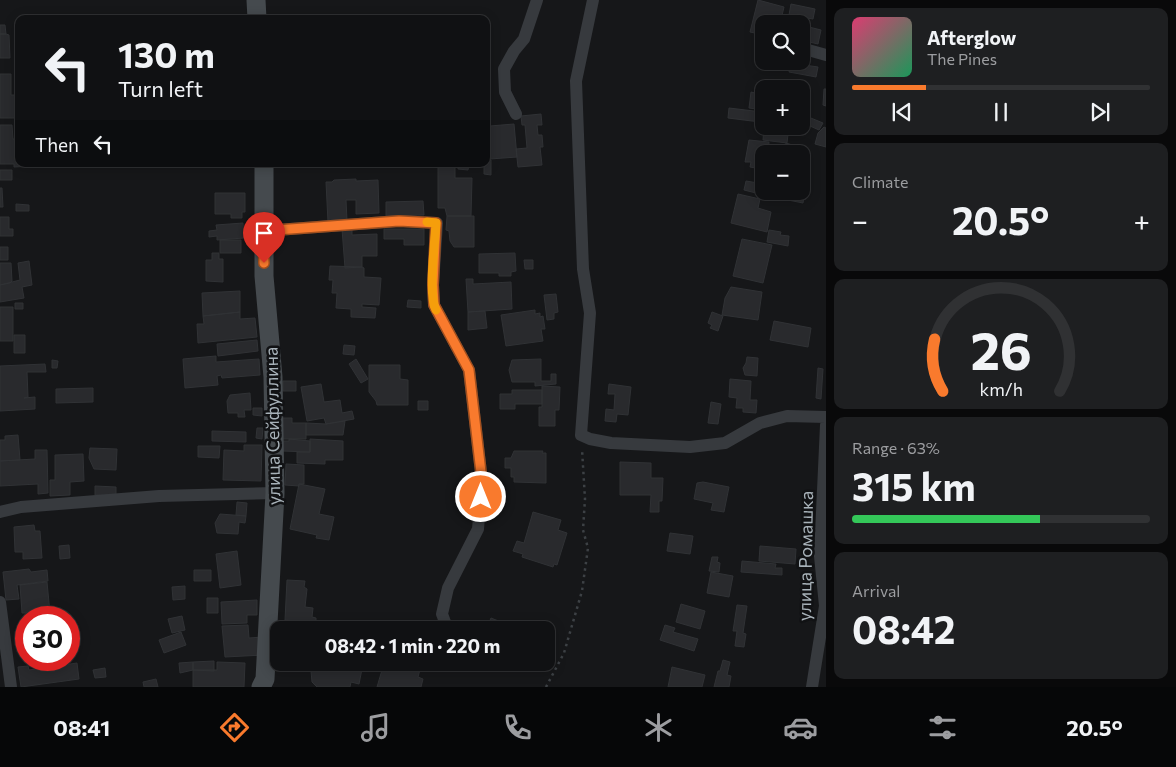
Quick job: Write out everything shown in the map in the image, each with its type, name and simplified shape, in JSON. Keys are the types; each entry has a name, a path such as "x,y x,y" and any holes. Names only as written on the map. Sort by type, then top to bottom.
{"street":[{"path":"256,0 257,15"},
{"path":"516,114 505,92 504,69 514,51 524,39 537,0"},
{"path":"593,0 576,81 582,269 590,314 581,434 590,439 611,443 690,447 725,442 760,423 787,416 826,417"},
{"path":"810,51 826,55"},
{"name":"улица Сейфуллина","path":"261,687 265,679 275,493 273,377 264,276 264,167"},
{"path":"263,231 399,221 436,223 434,305 469,370 482,481 478,529 448,588 442,614 445,621"},
{"name":"улица Ромашка","path":"812,687 825,606 820,556 826,426"},
{"path":"0,512 21,507 159,496 275,493"},
{"path":"0,602 11,687"}],"path":[{"path":"546,687 564,653 582,591 588,548 583,530 585,499 581,434"}],"building":[{"path":"758,0 784,7 782,15 755,15 755,33 750,32"},
{"path":"791,4 815,9 813,19 810,18 810,15 789,15"},
{"path":"0,25 5,25 6,34 0,34"},
{"path":"810,27 821,30 818,44 810,42"},
{"path":"0,34 9,35 10,58 0,58"},
{"path":"810,66 818,67 816,77 789,72 789,70 810,70"},
{"path":"0,74 11,74 11,95 15,95 15,118 0,118"},
{"path":"824,89 826,89 826,106 823,105"},
{"path":"751,92 755,93 755,109 749,108"},
{"path":"729,108 755,111 755,121 728,118"},
{"path":"541,114 542,125 537,125 538,135 542,135 543,147 540,147 542,165 518,167 516,149 527,148 525,125 522,125 521,116"},
{"path":"810,118 823,123 819,130 810,126"},
{"path":"514,124 517,157 490,159 490,126"},
{"path":"0,125 12,125 13,139 15,139 15,167 14,164 0,164"},
{"path":"824,127 826,128 826,147 815,144 818,133"},
{"path":"763,135 788,135 787,143 763,140"},
{"path":"749,140 769,142 769,145 755,145 755,168 750,167 751,162 745,162"},
{"path":"491,160 491,175 484,174 484,167 490,167"},
{"path":"438,167 455,167 455,178 472,178 471,216 447,216 445,208 438,208"},
{"path":"458,167 468,167 468,170 458,169"},
{"path":"0,170 12,170 12,180 0,180"},
{"path":"356,179 356,181 378,180 379,213 356,214 356,200 346,200 347,221 328,222 326,182"},
{"path":"746,181 755,182 755,193 744,190"},
{"path":"0,188 2,188 3,207 0,207"},
{"path":"215,193 245,193 245,212 242,212 242,218 231,218 231,214 215,214"},
{"path":"738,194 760,200 758,208 771,212 767,232 731,223"},
{"path":"788,200 804,200 803,203"},
{"path":"423,201 424,215 386,216 386,202"},
{"path":"16,204 29,205 29,211 16,211"},
{"path":"447,216 474,216 474,247 454,247 450,241 449,231 446,230"},
{"path":"0,217 9,217 9,229 13,229 13,236 0,236"},
{"path":"243,223 244,238 217,240 217,236 209,237 209,231 217,230 216,225"},
{"path":"342,229 352,229 352,235 377,234 377,256 362,256 362,267 345,268"},
{"path":"384,229 424,229 424,245 404,245 404,239 384,239"},
{"path":"769,230 781,232 780,235 789,236 788,246 767,242"},
{"path":"742,239 772,245 763,283 733,276"},
{"path":"220,240 241,240 241,253 220,253"},
{"path":"0,247 8,247 8,260 0,260"},
{"path":"212,253 219,253 219,259 223,259 223,282 206,281 206,260 212,260"},
{"path":"515,253 516,271 511,272 511,276 499,276 499,273 479,273 479,254"},
{"path":"524,260 533,260 533,269 525,269"},
{"path":"29,261 32,285 22,287 24,298 0,302 0,285 20,280 18,263"},
{"path":"0,263 11,263 12,281 10,283 0,285"},
{"path":"330,266 362,267 364,268 364,277 381,278 379,305 362,304 362,307 376,308 375,318 351,317 351,309 336,308 337,293 332,293 333,280 329,280"},
{"path":"466,279 473,279 473,284 511,282 512,309 468,312"},
{"path":"731,287 762,292 758,320 722,315 725,298"},
{"path":"240,291 240,312 203,316 202,293"},
{"path":"556,294 558,312 554,313 554,319 547,320 544,295"},
{"path":"408,300 421,301 421,308 407,307"},
{"path":"15,303 23,303 23,309 15,309"},
{"path":"0,307 13,307 13,341 0,341"},
{"path":"535,310 535,314 540,313 540,317 543,316 545,329 541,329 543,341 506,346 501,315"},
{"path":"485,311 487,328 468,330 468,312"},
{"path":"240,312 240,319 255,318 257,337 198,343 197,324 204,324 203,316"},
{"path":"712,312 723,316 718,331 710,328 712,325 708,323"},
{"path":"774,321 811,328 808,347 770,340"},
{"path":"14,335 25,335 25,353 14,353"},
{"path":"257,340 258,351 218,356 217,344"},
{"path":"344,345 355,346 354,355 343,354"},
{"path":"216,356 216,362 259,359 260,375 222,378 221,375 217,376 218,385 185,388 183,359"},
{"path":"747,357 758,358 757,376 745,375 743,368"},
{"path":"356,359 368,379 361,383 349,364"},
{"path":"541,359 541,381 551,381 551,374 556,374 556,384 535,386 535,382 512,382 509,370 512,360"},
{"path":"52,360 58,361 57,368 52,368"},
{"path":"45,364 46,372 27,372 28,397 24,398 35,397 35,409 0,411 0,366"},
{"path":"369,365 400,365 400,379 408,380 408,405 377,405 369,392"},
{"path":"818,368 823,369 821,399 816,398"},
{"path":"730,379 751,381 750,400 757,400 756,413 743,412 743,408 736,408 737,398 729,397"},
{"path":"283,381 296,381 296,391 283,391"},
{"path":"321,384 324,402 340,400 342,413 352,411 354,419 326,424 324,418 307,421 301,387"},
{"path":"609,384 631,387 628,415 617,414 616,422 605,421 606,409 614,410 615,394 608,394"},
{"path":"542,386 560,387 559,410 555,410 555,426 539,426 539,407 542,407"},
{"path":"93,388 93,402 56,403 56,389"},
{"path":"512,390 542,390 542,404 515,404 515,409 500,409 500,394 512,394"},
{"path":"250,393 251,410 244,410 245,417 238,417 238,413 228,413 227,401 230,395"},
{"path":"418,401 428,401 428,410 418,410"},
{"path":"711,402 721,404 718,424 708,423"},
{"path":"253,408 262,408 262,416 253,415"},
{"path":"282,418 292,418 292,423 306,423 306,439 281,439"},
{"path":"345,421 343,435 306,435 306,423 326,424"},
{"path":"257,428 263,428 262,439 256,438"},
{"path":"212,431 246,432 246,442 212,441"},
{"path":"18,435 20,460 0,461 0,440 5,440 5,436"},
{"path":"289,439 310,441 310,452 282,451 283,441 289,441"},
{"path":"310,439 343,441 343,460 325,460 325,464 297,463 297,452 310,452"},
{"path":"244,445 262,445 261,481 223,480 224,450 244,451"},
{"path":"198,446 220,446 219,458 198,457"},
{"path":"90,448 117,449 116,470 94,469 89,458"},
{"path":"35,450 47,450 48,493 38,494 38,484 0,486 0,461 35,459"},
{"path":"514,451 543,451 542,453 546,453 546,483 514,482 514,477 511,477 511,468 505,468 505,458 511,458"},
{"path":"83,454 84,481 70,482 70,495 50,496 50,480 55,480 55,455"},
{"path":"620,462 651,463 651,478 663,478 662,501 659,501 659,512 650,512 651,495 620,495"},
{"path":"286,464 304,465 304,484 299,484 299,486 285,485"},
{"path":"703,482 729,487 724,512 711,510 713,503 694,499 697,483"},
{"path":"299,484 325,489 319,514 334,517 329,540 316,538 317,535 290,529"},
{"path":"95,486 116,487 116,496 95,495"},
{"path":"237,502 247,503 246,516 236,515"},
{"path":"533,512 561,520 558,530 567,533 557,565 554,564 553,567 522,557 523,554 513,551 517,541 524,543"},
{"path":"220,514 246,516 245,523 239,522 238,534 217,533 215,523"},
{"path":"34,525 35,531 40,531 42,558 23,559 23,552 15,552 14,527"},
{"path":"670,533 693,536 690,554 667,551"},
{"path":"69,545 70,558 60,559 59,546"},
{"path":"760,546 796,549 795,564 759,561"},
{"path":"237,551 241,585 220,588 216,554"},
{"path":"712,557 718,557 717,562 720,563 719,572 709,571"},
{"path":"742,561 776,564 775,568 782,568 782,575 741,572"},
{"path":"29,569 31,572 47,570 48,581 17,585 19,599 6,600 3,572"},
{"path":"194,570 211,570 211,581 194,581"},
{"path":"711,572 733,576 729,597 707,593"},
{"path":"287,580 305,581 304,587 307,589 305,607 313,608 312,617 316,618 316,621 285,620"},
{"path":"47,582 49,606 22,606 20,585"},
{"path":"185,586 185,599 173,600 172,587"},
{"path":"207,598 218,598 218,613 207,613"},
{"path":"257,600 257,615 247,615 247,623 222,624 221,602"},
{"path":"681,604 705,611 700,629 676,622"},
{"path":"737,605 747,606 743,633 746,634 744,647 735,646 737,631 733,631"},
{"path":"182,616 185,630 172,633 168,619"},
{"path":"248,625 249,638 263,637 264,655 225,657 222,626"},
{"path":"665,625 675,628 673,632 698,639 694,651 660,640"},
{"path":"181,632 186,645 164,653 159,640"},
{"path":"723,660 730,662 727,675 731,676 729,687 714,687 718,671 720,671"},
{"path":"214,661 214,671 193,670 193,662"},
{"path":"193,662 193,670 180,673 179,663"},
{"path":"217,662 245,663 244,687 193,687 193,670 217,670"},
{"path":"672,667 705,675 702,687 668,687"},
{"path":"105,668 106,677 95,678 93,670"},
{"path":"19,671 78,671 79,679 21,687"},
{"path":"311,671 362,671 359,684 351,682 350,687 317,687 312,682"},
{"path":"382,671 420,671 418,677 423,679 421,687 377,687"},
{"path":"156,679 158,687 144,687 143,682"}],"slow traffic":[{"path":"427,222 436,223 433,285 436,310"}],"route":[{"path":"264,263 263,231 399,221 436,223 434,305 469,370 482,481 481,497"}]}
